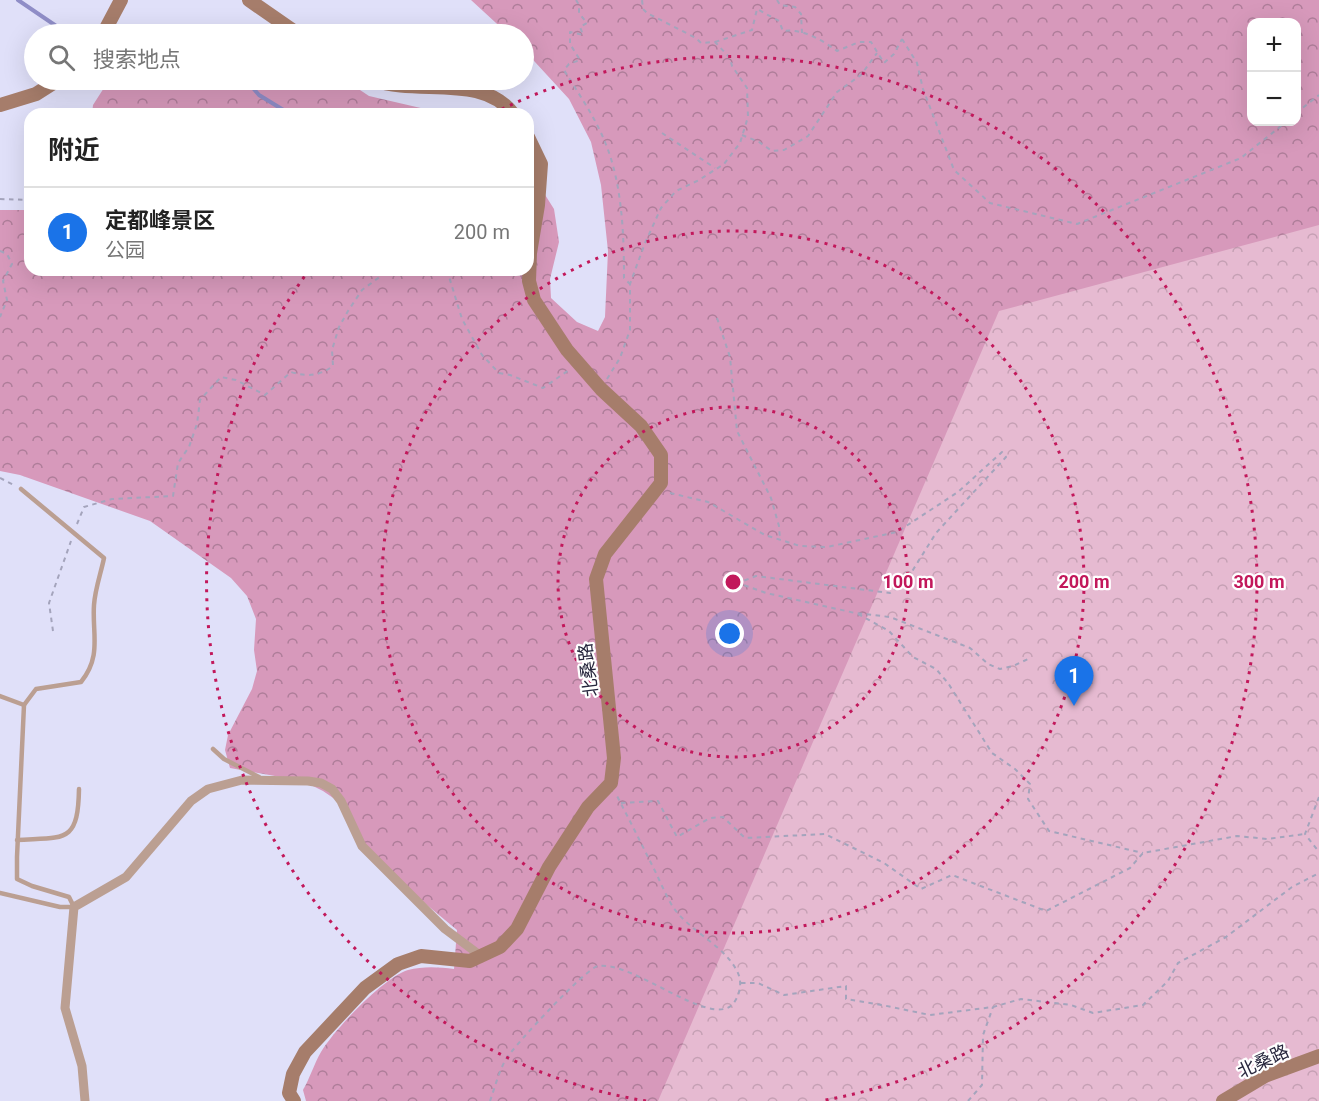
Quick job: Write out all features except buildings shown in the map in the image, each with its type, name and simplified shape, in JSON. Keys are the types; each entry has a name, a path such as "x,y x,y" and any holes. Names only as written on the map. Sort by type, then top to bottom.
{"street":[{"path":"108,24 121,0"},
{"path":"249,0 284,24"},
{"path":"0,105 42,90"},
{"path":"475,90 492,96 506,108"},
{"path":"534,149 541,164 534,229"},
{"path":"529,276 534,300 567,350 601,389 641,426 661,454 662,483"},
{"name":"北桑路","path":"611,783 614,758 596,579 605,554 662,483"},
{"path":"86,1101 82,1066 65,1008 75,907 126,877 191,801 208,789 242,780 264,780 308,781 321,783 332,789 341,801 362,846 445,930 481,956"},
{"path":"294,1101 289,1093 293,1074 305,1052 365,988 398,964 421,956 470,961 500,946 517,929 556,857 588,807 611,783"},
{"name":"北桑路","path":"1223,1101 1265,1076 1319,1056"}],"lane":[{"path":"21,489 104,558 94,604 96,646 88,673 81,682 36,689 24,705 17,879 69,897 75,907"},
{"path":"0,696 24,705"},
{"path":"213,749 224,759 264,780"},
{"path":"17,840 52,838 67,834 75,824 79,789"},
{"path":"0,893 60,907 75,907"}],"path":[{"path":"576,0 579,13 587,23 580,27 583,35 570,32 570,44 580,60 569,64 564,70 605,142 616,182 624,240 624,278 630,284"},
{"path":"642,0 643,9 647,13 696,38 701,43 715,42 752,30 757,9 779,21 783,31 792,29 822,41 837,51 859,42 871,42 884,63 894,54 902,39 917,63 923,89 954,170 990,203 1077,224 1241,158 1281,126"},
{"path":"777,0 780,5 795,7 801,14 802,33"},
{"path":"601,389 620,358 630,330 630,284 661,208 676,191 723,164 740,143 748,117 747,88 732,66 730,58 715,42"},
{"path":"742,135 759,142 772,151 784,150 808,136 837,92 861,75 877,52"},
{"path":"1301,109 1319,95"},
{"path":"662,134 716,169"},
{"path":"0,199 24,200"},
{"path":"0,251 7,254 12,264 3,281 7,300 0,317"},
{"path":"53,631 49,603 84,507 112,499 172,496 178,463 197,424 200,400 221,377 236,380 264,395 291,372 304,376 322,374 333,366 332,350 339,327 348,311 362,290 381,276"},
{"path":"449,276 462,319 482,355 499,373 543,388 579,363"},
{"path":"717,318 730,357 737,431 771,498 779,525 780,540"},
{"path":"662,483 666,492 708,502 765,535 800,546 827,546 897,532 958,492 1002,452 1006,457 936,533 906,581 890,593 756,576 738,583 766,593 855,613 890,617 951,639 970,648 988,664 1000,669 1028,660"},
{"path":"0,478 21,489"},
{"path":"855,613 889,630 913,657 936,669 948,683 992,753 1015,769 1030,784 1028,798 1049,831 1143,853 1237,836 1267,839 1305,834"},
{"path":"490,1101 506,1058 577,980 594,966 611,965 703,1008 722,1010 732,1005 738,996 741,983 737,970 674,908 611,783"},
{"path":"1305,834 1319,797"},
{"path":"621,803 658,801 677,837 710,818 723,817 745,838 825,834 884,863 921,889 952,875 1046,911 1130,868 1143,853"},
{"path":"1305,834 1319,852"},
{"path":"741,983 758,983 784,995 846,986 846,999 930,1016 993,1008 1021,999 1071,1005 1093,1013 1143,1005 1168,981 1178,963 1226,937 1292,887 1319,873"},
{"path":"968,1101 982,1085 983,1035 993,1008"}],"green space":[{"path":"471,0 1319,0 1319,1101 306,1101 303,1090 327,1042 373,993 408,970 431,967 454,969 457,930 367,853 342,804 303,781 230,768 225,750 228,735 252,689 257,671 254,650 256,619 247,596 231,578 150,521 20,475 0,471 0,210 24,210 24,276 534,276 534,177 554,209 559,242 550,279 551,298 577,322 598,331 605,317 608,251 601,185 591,142 569,99 534,61 534,24 497,24"},
{"path":"103,90 360,90 369,96 421,108 93,108"},
{"path":"1319,225 1319,1101 658,1101 999,311"}],"waterway":[{"path":"18,0 53,24"},
{"path":"255,90 280,108"}],"place":[{"name":"定都峰景区","path":"1074,706"}]}
